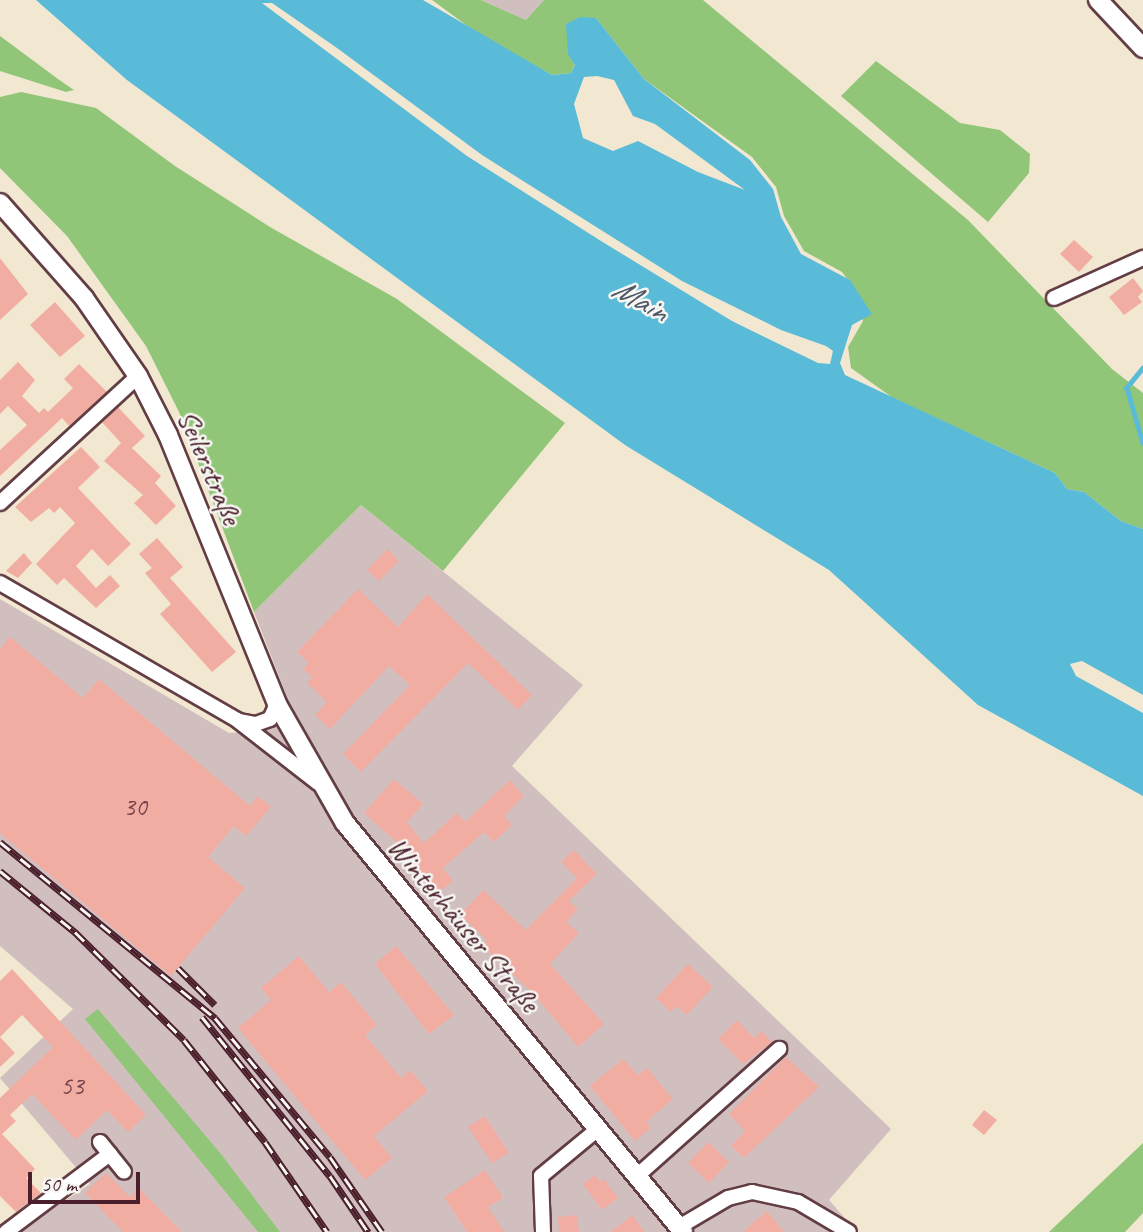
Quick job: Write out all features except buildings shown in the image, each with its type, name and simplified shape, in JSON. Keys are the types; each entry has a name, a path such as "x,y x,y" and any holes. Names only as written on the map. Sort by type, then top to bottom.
{"main road":[{"path":"1098,0 1143,48"},
{"name":"Seilerstraße","path":"0,203 84,298 138,376 167,435 277,704 318,783"},
{"name":"Winterhäuser Straße","path":"318,783 358,841 681,1230"}],"street":[{"path":"1054,298 1143,258"},
{"path":"0,503 138,376"},
{"name":"Winterhäuser Straße","path":"0,583 237,720 318,783"},
{"path":"237,720 256,724 270,719 277,704"},
{"path":"637,1176 779,1049"},
{"path":"543,1232 541,1176 597,1129"},
{"path":"100,1142 124,1172"},
{"path":"6,1232 110,1154"},
{"name":"Winterhäuser Straße","path":"681,1230 727,1198 752,1192 798,1202 849,1232"}],"shaded area":[{"path":"481,0 544,0 526,20"},
{"path":"361,505 583,685 512,766 891,1129 829,1200 857,1232 18,1232 90,1184 0,1078 73,1009 0,946 0,599 229,733 261,731 274,724 287,697 254,612"}],"green space":[{"path":"432,0 481,0 526,20 544,0 703,0 968,220 1112,369 1143,393 1143,529 1121,521 1084,492 1067,489 1055,473 893,398 851,368 848,347 863,321 854,288 842,272 804,251 784,216 776,187 752,157 644,79 596,18 571,73 552,75 477,33"},
{"path":"0,36 74,90 66,92 0,71"},
{"path":"876,61 960,123 1000,130 1030,154 1029,173 988,222 841,96"},
{"path":"21,92 96,108 175,166 270,227 397,299 565,423 443,571 361,505 254,612 179,412 146,346 67,236 0,168 0,97"},
{"path":"98,1009 221,1154 280,1232 258,1232 85,1019"},
{"path":"1143,1143 1143,1213 1125,1232 1049,1232"}],"water":[{"name":"Main","path":"36,0 423,0 552,75 571,73 575,65 568,54 566,24 580,17 596,18 644,79 750,160 773,189 781,217 801,254 850,280 872,314 852,325 840,363 845,375 1055,473 1067,489 1084,492 1121,521 1143,529 1143,695 1082,661 1070,664 1076,676 1143,713 1143,796 978,705 829,570 625,445 127,80","holes":["262,3 272,3 482,155 682,281 781,330 826,346 833,351 830,364 818,363 732,321 467,156","597,76 614,80 633,116 655,124 745,190 698,172 638,141 613,151 583,138 574,104 584,77"]}],"waterway":[{"path":"1143,368 1127,388 1143,443"}],"railway":[{"path":"0,842 215,1018 330,1157 382,1232"},
{"path":"0,871 75,932 184,1040 265,1142 327,1232"},
{"path":"178,968 215,1005"},
{"path":"202,1017 330,1176 368,1232"}]}
